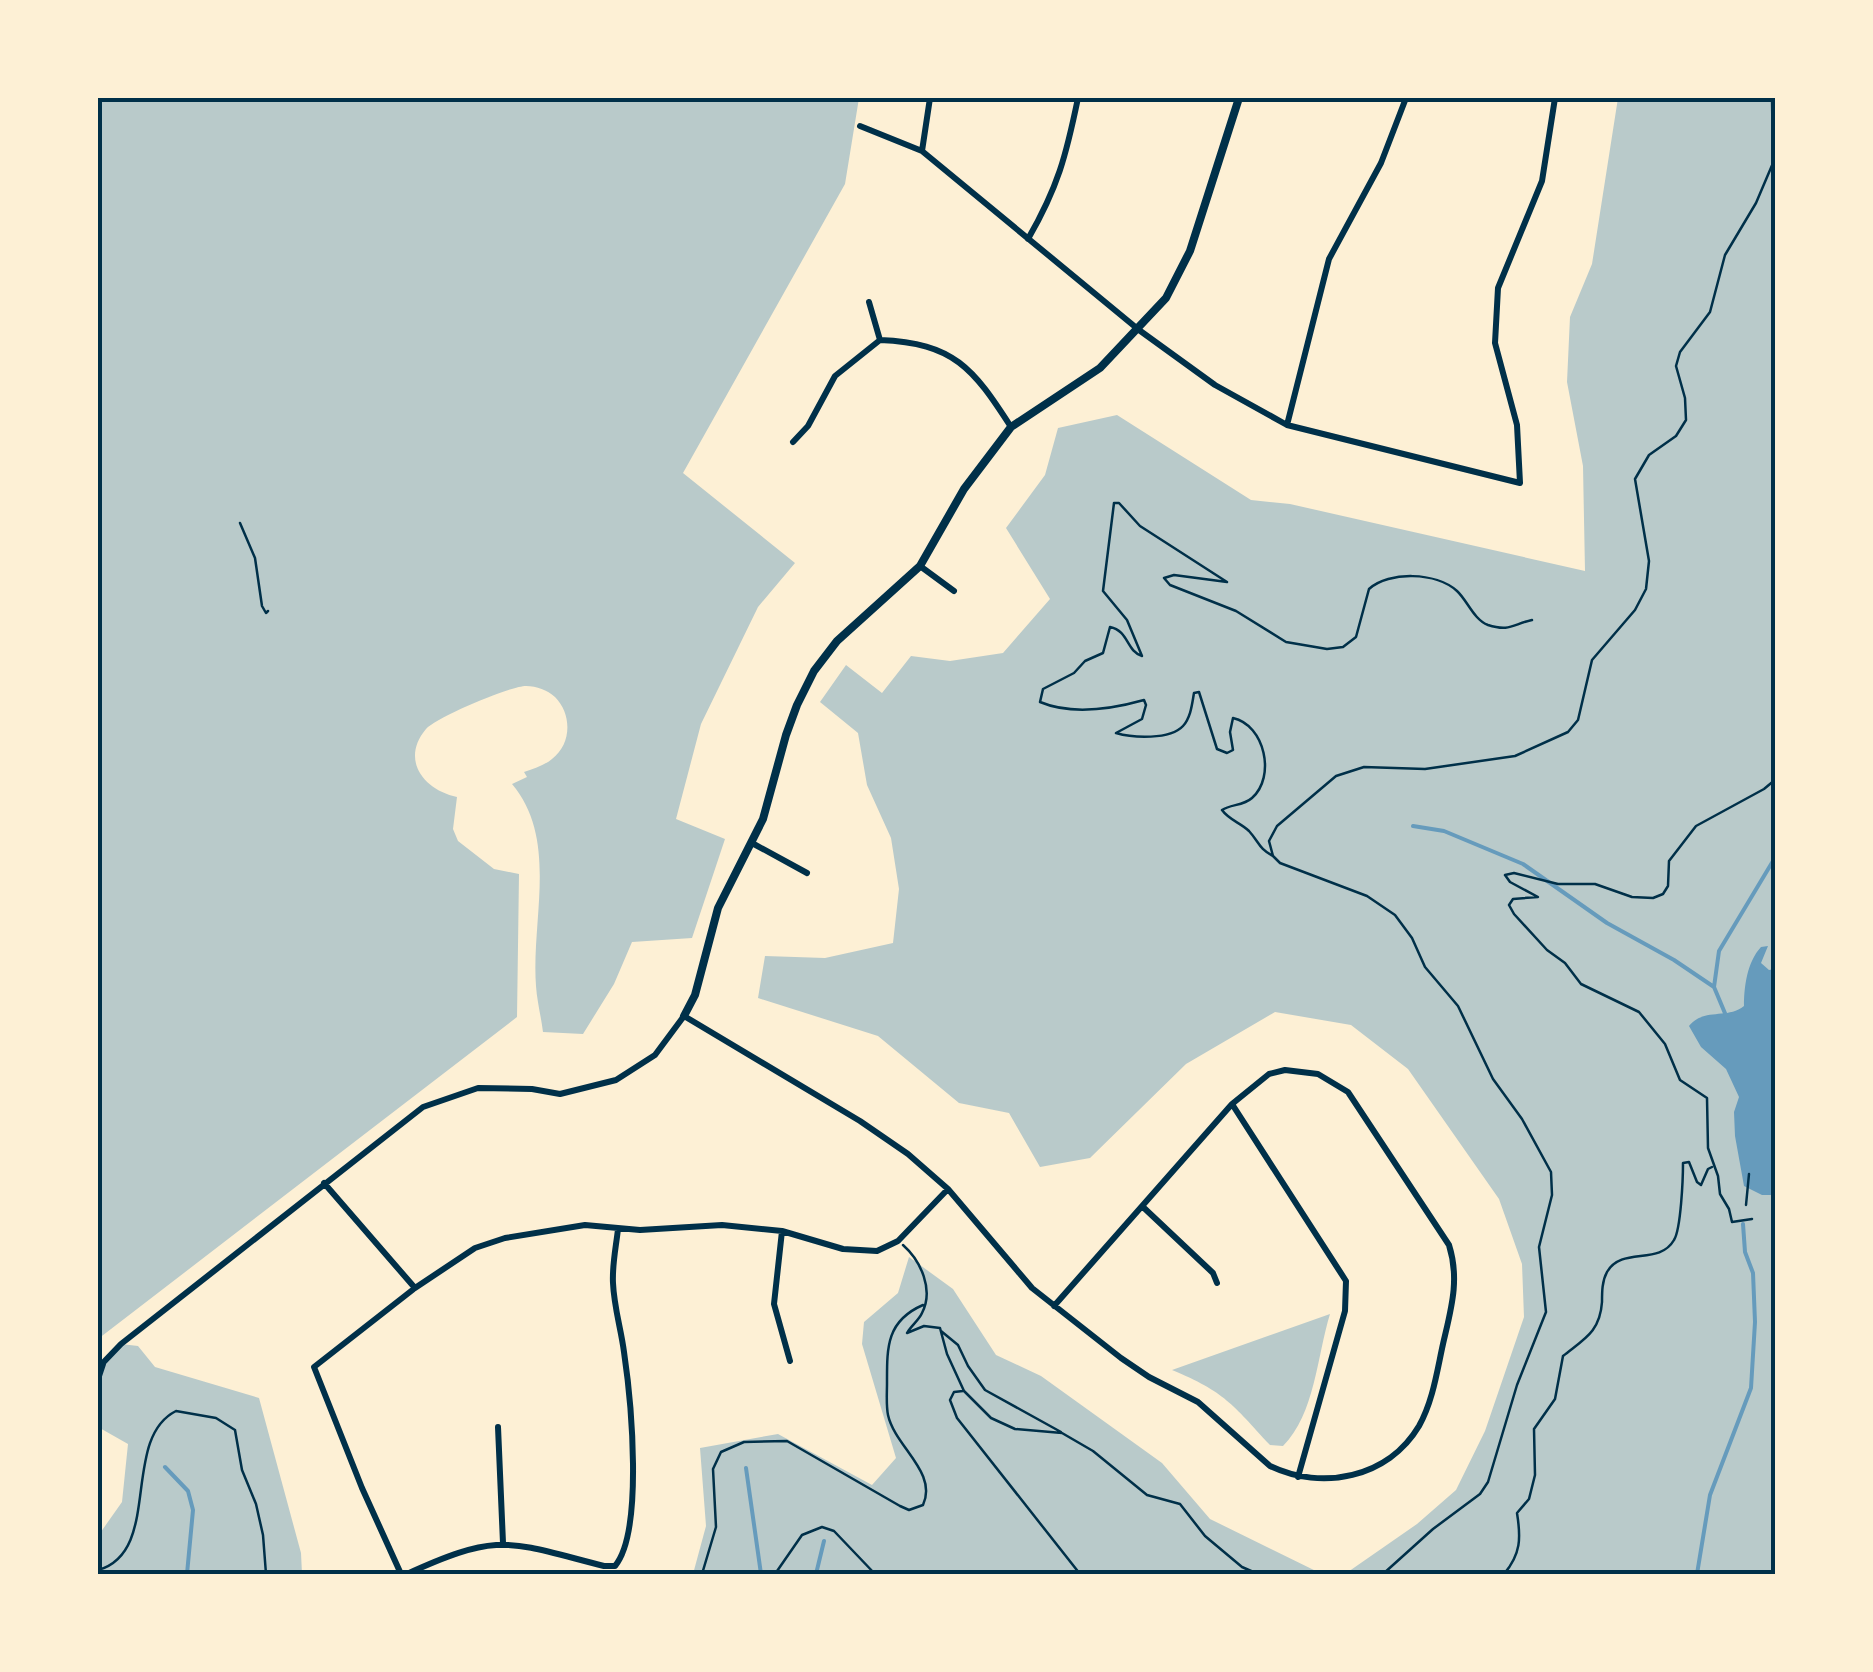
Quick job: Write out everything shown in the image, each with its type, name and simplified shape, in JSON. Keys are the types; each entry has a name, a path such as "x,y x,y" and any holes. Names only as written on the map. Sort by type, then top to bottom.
{"street":[{"path":"922,151 930,98"},
{"path":"1028,239 1054,194 1078,98"},
{"path":"98,1378 100,1365 120,1344 423,1107 478,1088 560,1094 616,1080 654,1055 695,995 718,908 763,819 797,705 814,671 837,640 920,566 964,489 1011,427 1100,368 1166,298 1190,251 1238,98"},
{"path":"1287,425 1329,259 1381,162 1406,98"},
{"path":"860,126 922,151 1138,330 1216,385 1287,425 1520,483 1518,425 1495,342 1498,288 1542,181 1555,98"},
{"path":"869,302 880,340"},
{"path":"793,442 808,426 835,376 880,340 913,341 945,352 980,379 1011,427"},
{"path":"920,566 954,591"},
{"path":"752,843 806,872"},
{"path":"684,1016 908,1154 948,1189 1032,1288 1054,1306 1150,1378 1198,1402 1270,1466 1298,1477 1327,1479 1358,1474 1392,1458 1408,1440 1430,1402 1454,1297 1454,1262 1449,1245 1356,1101 1341,1085 1318,1074 1285,1070 1268,1074 1232,1104 1054,1306"},
{"path":"1232,1104 1346,1280 1345,1312 1298,1477"},
{"path":"324,1183 415,1288"},
{"path":"618,1229 613,1282 629,1388 632,1483 624,1555 614,1570 530,1546 486,1544 404,1574 362,1488 314,1367 415,1288 475,1248 505,1238 585,1226 722,1226 782,1231 843,1249 877,1250 898,1241 948,1189"},
{"path":"1142,1207 1213,1273 1218,1283"},
{"path":"782,1231 774,1304 790,1361"},
{"path":"498,1427 503,1543"}],"path":[{"path":"1273,856 1269,841 1277,826 1336,776 1364,767 1425,768 1515,756 1556,739 1578,720 1592,660 1635,610 1646,588 1648,549 1634,479 1649,455 1676,436 1686,420 1685,398 1676,366 1680,352 1710,312 1725,255 1756,203 1773,163 1772,98"},
{"path":"1383,1574 1433,1528 1480,1494 1488,1482 1517,1386 1546,1312 1540,1247 1552,1195 1550,1172 1522,1119 1494,1080 1458,1006 1424,968 1412,938 1395,914 1367,896 1280,864 1258,847 1248,829 1224,815 1222,810 1248,802 1262,782 1266,764 1248,725 1233,718 1233,750 1227,753 1217,750 1199,692 1194,693 1187,720 1178,730 1144,736 1116,733 1142,719 1144,700 1126,706 1086,709 1040,702 1043,689 1103,653 1110,627 1125,635 1133,651 1142,656 1126,620 1103,591 1114,502 1140,526 1226,582 1174,574 1164,578 1170,585 1236,611 1286,642 1327,649 1348,645 1356,637 1369,590 1393,576 1451,586 1486,624 1510,630 1532,620"},
{"path":"240,523 255,558 262,606 268,611"},
{"path":"1750,1221 1734,1223 1720,1194 1707,1136 1710,1103 1680,1080 1652,1025 1628,1004 1581,984 1514,914 1508,904 1512,899 1538,896 1510,882 1505,875 1558,884 1595,884 1644,898 1663,894 1668,886 1670,861 1693,830 1776,779"},
{"path":"1504,1574 1519,1549 1521,1527 1517,1513 1529,1499 1535,1476 1534,1429 1554,1400 1564,1356 1586,1340 1600,1320 1606,1274 1615,1262 1665,1251 1679,1227 1684,1163 1689,1162 1701,1185 1708,1169 1714,1166"},
{"path":"1746,1205 1749,1174"},
{"path":"898,1241 915,1255 926,1290 924,1311 907,1333 924,1326 940,1328 958,1345 985,1390 1092,1450 1148,1495 1180,1504 1205,1536 1242,1568 1258,1574"},
{"path":"702,1574 716,1527 714,1469 721,1452 744,1442 787,1441 908,1510 923,1505 928,1487 924,1476 899,1443 888,1414 887,1354 893,1330 905,1316 923,1305"},
{"path":"941,1331 964,1391 991,1418 1015,1429 1062,1433"},
{"path":"964,1391 954,1392 950,1400 957,1418 1080,1574"},
{"path":"98,1570 126,1546 136,1519 147,1448 160,1422 176,1410 216,1418 235,1430 242,1470 263,1535 266,1574"},
{"path":"775,1574 802,1535 822,1527 834,1531 875,1574"}],"shaded area":[{"path":"98,98 859,98 845,184 683,473 795,563 758,607 701,724 676,819 725,839 692,938 632,942 614,984 583,1034 543,1032 535,960 539,855 526,806 512,784 527,777 524,772 559,753 566,737 565,712 549,692 526,686 490,696 433,724 419,741 416,762 426,781 457,797 453,829 458,841 494,869 519,874 517,1017 98,1339"},
{"path":"1618,98 1775,98 1775,1574 1345,1574 1417,1524 1456,1490 1485,1431 1524,1317 1522,1264 1499,1199 1408,1069 1351,1025 1275,1012 1186,1064 1090,1158 1040,1167 1009,1113 959,1103 878,1036 758,998 765,956 825,958 893,943 899,889 891,838 867,785 858,733 820,702 846,665 882,693 911,656 950,661 1003,653 1050,599 1006,528 1045,475 1058,428 1117,415 1251,500 1290,504 1585,571 1583,466 1567,382 1570,317 1592,264"},
{"path":"909,1257 953,1289 996,1355 1041,1376 1162,1463 1210,1519 1322,1574 693,1574 706,1526 700,1448 778,1434 872,1485 896,1458 862,1344 864,1322 898,1293"},
{"path":"1330,1314 1309,1401 1294,1433 1283,1446 1270,1445 1227,1400 1172,1370"},
{"path":"121,1344 138,1346 155,1367 259,1398 301,1553 302,1574 98,1574 98,1536 122,1502 128,1444 98,1427 98,1391 105,1364"}],"water":[{"path":"1768,946 1761,963 1769,970 1775,969 1775,1195 1762,1195 1744,1186 1735,1136 1734,1112 1739,1097 1726,1069 1701,1047 1689,1026 1702,1017 1744,1006 1749,967 1761,947"}],"waterway":[{"path":"1413,826 1444,831 1523,864 1607,923 1714,987"},
{"path":"1727,1018 1714,987 1719,951 1776,856"},
{"path":"1697,1574 1710,1495 1751,1388 1753,1273 1745,1252 1743,1224"},
{"path":"165,1467 188,1491 193,1510 187,1574"},
{"path":"746,1468 761,1574"},
{"path":"816,1574 824,1541"}]}
